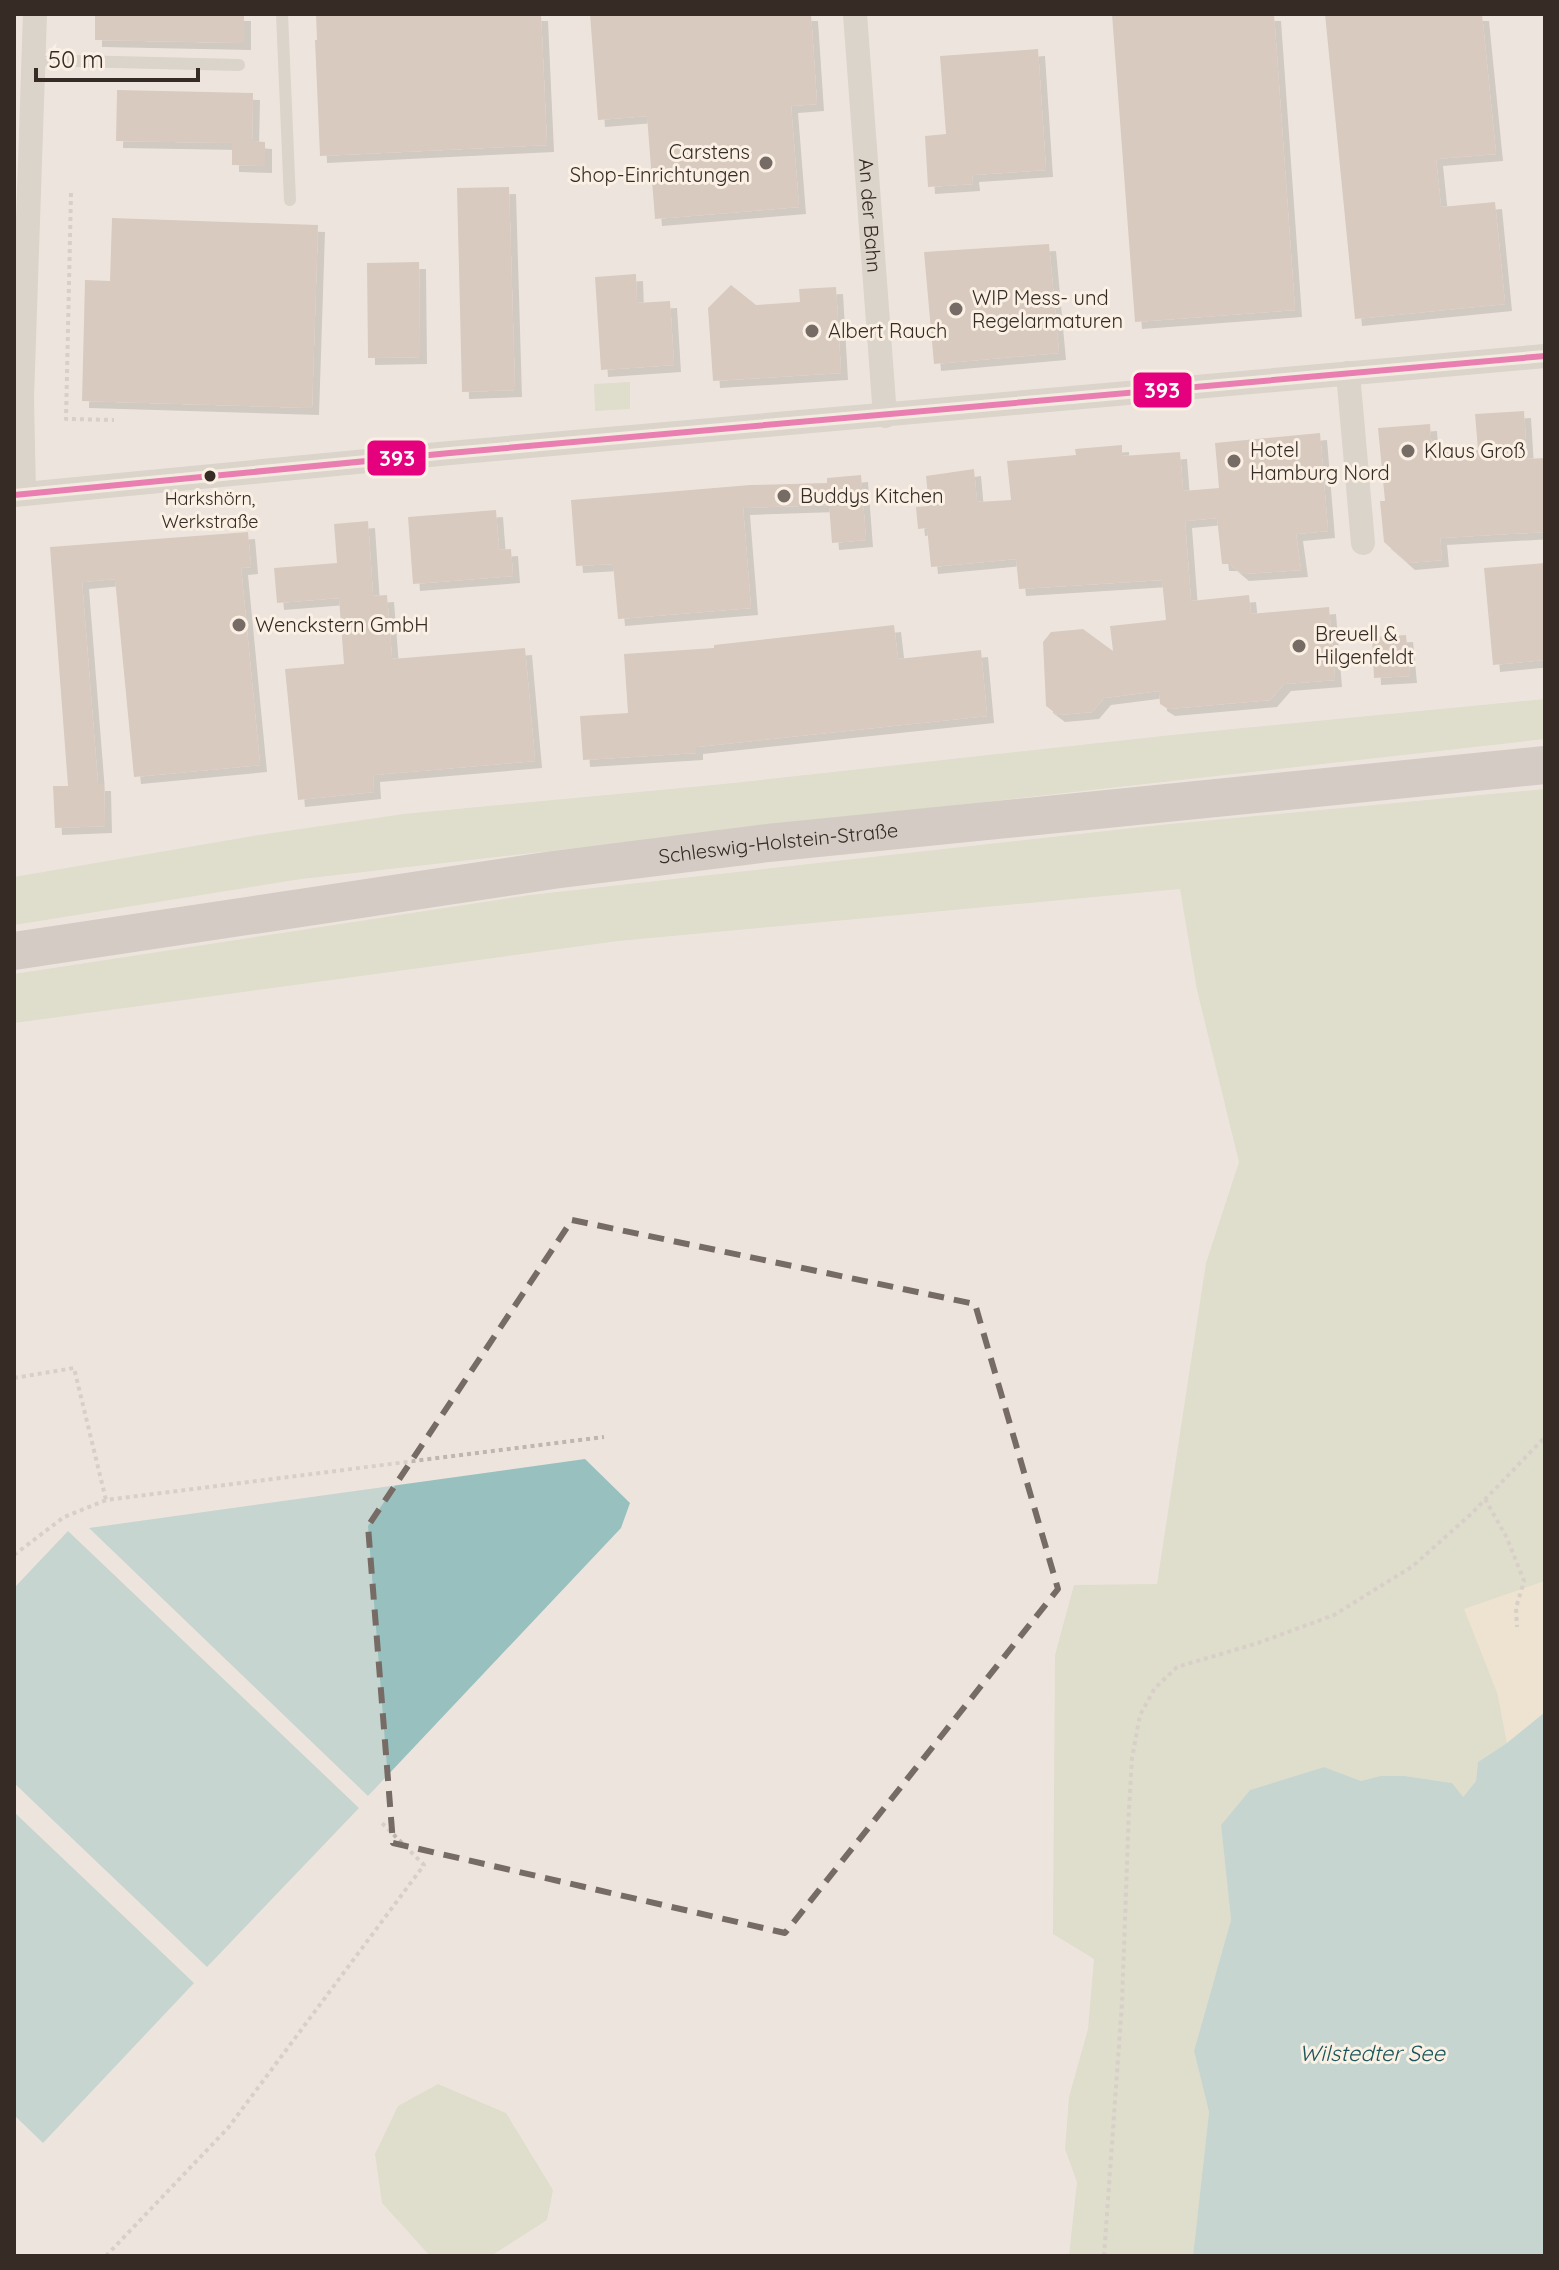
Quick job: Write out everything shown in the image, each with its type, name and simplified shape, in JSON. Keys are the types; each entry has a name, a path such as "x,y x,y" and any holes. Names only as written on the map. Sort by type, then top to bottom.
{"main road":[{"name":"Schleswig-Holstein-Straße","path":"14,951 553,870 752,845 1545,765"}],"street":[{"path":"35,14 33,60 23,100 19,495 450,453 1545,356"},
{"name":"An der Bahn","path":"855,14 885,416"},
{"path":"1348,373 1363,543"}],"lane":[{"path":"282,14 290,200"},
{"path":"33,60 239,65"}],"path":[{"path":"71,193 66,419 114,420"},
{"path":"14,1378 74,1368 106,1500"},
{"path":"14,1555 64,1517 106,1500 604,1437"},
{"path":"1104,2256 1122,2003 1130,1796 1140,1715 1155,1688 1177,1667 1258,1643 1334,1615 1413,1566 1485,1499 1545,1437"},
{"path":"1485,1499 1507,1538 1524,1581 1516,1608 1517,1627"},
{"path":"106,2256 228,2128 424,1865 380,1821"}],"highlighted area":[{"path":"572,1220 975,1304 1058,1589 785,1933 393,1843 368,1526"}],"green space":[{"path":"630,382 630,409 595,411 594,384"},
{"path":"1545,699 1545,739 301,879 14,925 14,877 259,835 404,814"},
{"path":"1545,789 1545,1581 1465,1609 1498,1695 1507,1743 1478,1762 1476,1781 1462,1798 1452,1783 1405,1776 1380,1776 1361,1781 1324,1767 1250,1790 1221,1825 1231,1920 1194,2051 1209,2112 1193,2256 1069,2256 1077,2182 1065,2149 1069,2097 1088,2029 1094,1959 1053,1934 1055,1655 1074,1585 1157,1584 1206,1263 1239,1162 1197,990 1180,889 618,941 14,1023 14,974 530,895 1160,825"},
{"path":"438,2084 506,2113 553,2190 547,2220 491,2256 430,2256 382,2203 375,2154 398,2106"}],"sand":[{"path":"1545,1581 1545,1712 1507,1743 1498,1695 1464,1609"}],"water":[{"path":"585,1459 630,1503 621,1528 368,1796 89,1528"},
{"path":"68,1531 359,1808 207,1967 14,1783 14,1588"},
{"name":"Wilstedter See","path":"1545,1712 1545,2256 1193,2256 1209,2112 1194,2051 1231,1920 1221,1825 1250,1790 1324,1767 1361,1781 1380,1776 1405,1776 1452,1783 1463,1797 1476,1781 1478,1762"},
{"path":"14,1812 194,1983 43,2143 14,2115"}],"building":[{"path":"95,14 244,14 244,43 95,40"},
{"path":"316,14 541,14 547,145 320,156"},
{"path":"590,14 811,14 817,104 791,106 799,207 655,219 647,116 598,120"},
{"path":"1112,14 1274,14 1295,310 1135,322"},
{"path":"1325,14 1482,14 1496,154 1436,159 1441,207 1495,202 1505,304 1355,319"},
{"path":"1038,49 1046,170 972,175 973,184 928,187 925,136 946,134 940,56"},
{"path":"117,90 253,93 252,141 265,142 265,166 232,165 232,143 116,141"},
{"path":"509,187 515,390 462,392 457,188"},
{"path":"112,218 318,225 312,408 82,401 85,280 110,281"},
{"path":"1049,244 1059,353 934,364 924,252"},
{"path":"419,262 420,357 368,358 367,263"},
{"path":"636,274 637,303 670,301 674,365 601,370 595,277"},
{"path":"731,285 756,305 800,302 799,289 836,287 841,373 713,381 708,308"},
{"path":"1524,411 1527,459 1545,458 1545,532 1440,538 1442,560 1408,563 1384,542 1380,501 1385,501 1378,428 1430,424 1432,453 1478,450 1475,414"},
{"path":"1320,433 1328,531 1296,534 1301,570 1242,574 1230,564 1222,564 1217,518 1185,521 1191,601 1249,595 1251,614 1329,607 1335,680 1284,684 1270,700 1168,709 1160,704 1159,691 1104,698 1092,712 1058,715 1046,706 1043,642 1051,632 1083,629 1113,651 1110,626 1166,620 1162,580 1019,589 1016,559 931,567 927,528 918,529 916,507 929,506 926,476 974,469 977,502 1011,500 1007,461 1076,455 1075,449 1122,445 1122,456 1180,452 1183,491 1219,488 1215,443"},
{"path":"861,475 866,540 832,543 829,505 743,508 751,608 618,619 613,564 576,566 571,500 750,485 827,483 827,478"},
{"path":"496,510 499,550 511,549 513,576 413,584 408,517"},
{"path":"368,521 373,596 387,595 392,659 525,648 535,761 373,775 374,792 298,800 285,669 344,664 339,598 277,603 274,568 337,563 334,524"},
{"path":"248,532 251,567 241,568 260,765 134,777 115,579 82,582 98,784 104,784 105,826 55,828 53,786 68,786 50,547"},
{"path":"1545,563 1545,660 1493,665 1484,568"},
{"path":"894,625 898,659 981,650 987,716 696,747 696,753 583,760 580,716 628,713 624,654 714,648 714,645"},
{"path":"1406,635 1410,676 1374,678 1372,637"}],"transit line":[{"name":"393","path":"14,495 450,453 1545,356"}],"place":[{"name":"Carstens Shop-Einrichtungen","path":"766,163"},
{"name":"WIP Mess- und Regelarmaturen","path":"956,309"},
{"name":"Albert Rauch","path":"812,331"},
{"name":"Klaus Groß","path":"1408,451"},
{"name":"Hotel Hamburg Nord","path":"1234,461"},
{"name":"Harkshörn, Werkstraße","path":"210,476"},
{"name":"Buddys Kitchen","path":"784,496"},
{"name":"Wenckstern GmbH","path":"239,625"},
{"name":"Breuell & Hilgenfeldt","path":"1299,646"}]}
